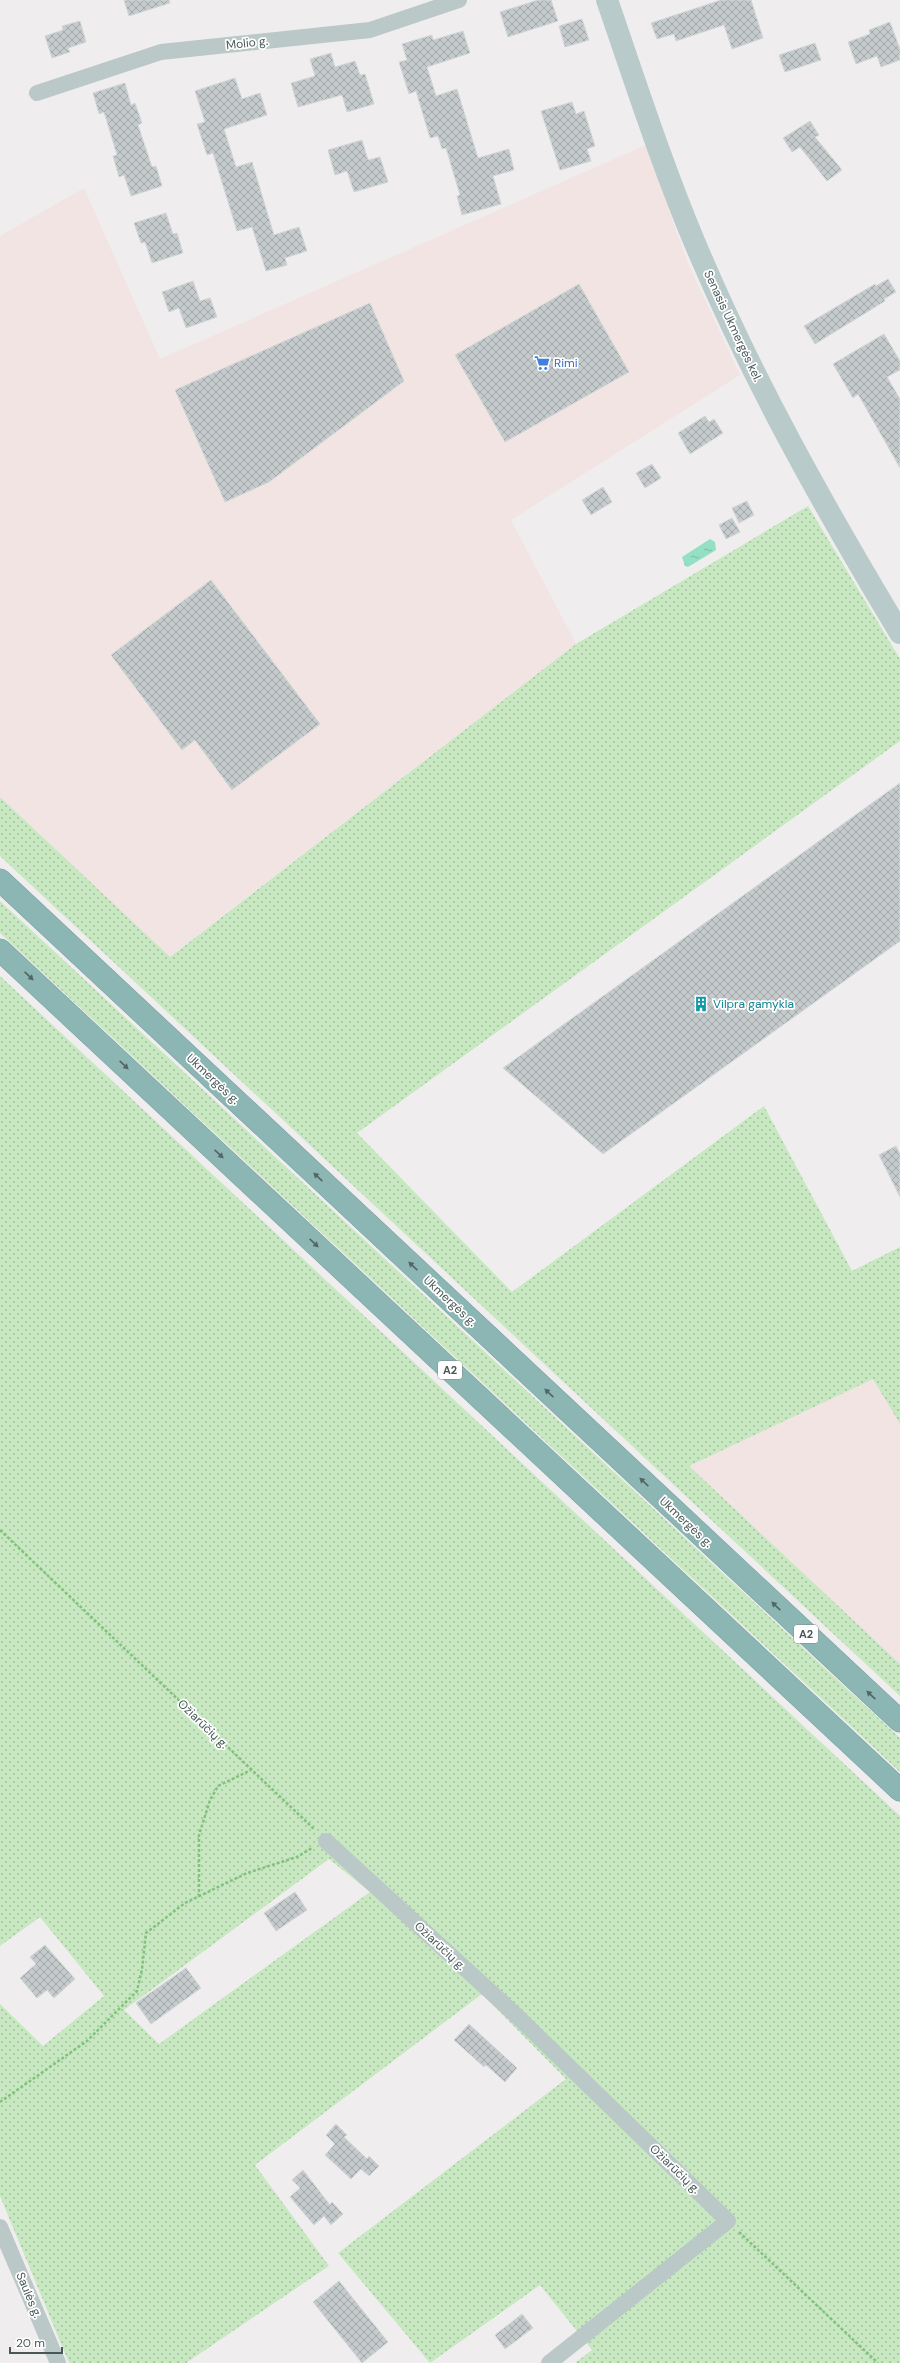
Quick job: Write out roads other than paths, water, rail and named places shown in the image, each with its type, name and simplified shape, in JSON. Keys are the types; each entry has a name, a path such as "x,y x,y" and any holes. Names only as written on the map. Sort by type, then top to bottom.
{"highway":[{"name":"Ukmergės g.","path":"0,880 900,1721"},
{"name":"A2","path":"0,950 900,1790"}],"main road":[{"name":"Senasis Ukmergės kel.","path":"607,0 660,156 727,314 780,423 831,516 900,633"}],"street":[{"name":"Molio g.","path":"38,93 161,52 370,30 459,0"},
{"name":"Ožiarūčių g.","path":"326,1841 530,2028 728,2221 549,2363"},
{"name":"Saulės g.","path":"0,2227 58,2363"}],"water":[{"path":"710,539 715,542 716,550 688,567 685,566 682,557"}],"place":[{"name":"Rimi","path":"542,363"},
{"name":"Vilpra gamykla","path":"701,1004"}]}
